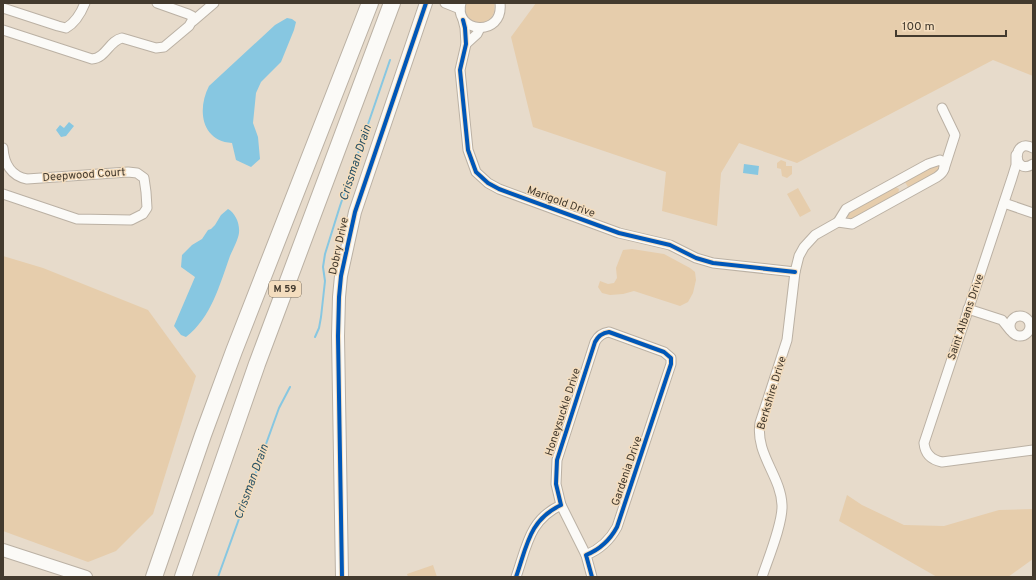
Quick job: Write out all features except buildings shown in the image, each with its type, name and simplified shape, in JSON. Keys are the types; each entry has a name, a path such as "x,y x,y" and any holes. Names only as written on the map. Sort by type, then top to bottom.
{"highway":[{"name":"M 59","path":"154,577 231,358 370,3"},
{"name":"M 59","path":"183,577 257,364 392,3"}],"street":[{"path":"3,8 66,28 78,16 85,3"},
{"path":"157,3 191,15 193,21"},
{"path":"3,30 92,59 101,56 114,42 122,38 156,48 164,47 214,3"},
{"name":"Dobry Drive","path":"342,577 338,336 341,276 355,212 426,3"},
{"name":"Marigold Drive","path":"445,3 460,6 464,20 466,44 460,70 468,150 476,172 488,183 499,189 619,233 670,245 700,260 795,272"},
{"name":"Marigold Drive","path":"466,44 480,28 492,24 496,20 499,15 500,3"},
{"path":"464,20 471,26 480,28"},
{"path":"942,108 955,134 951,152 944,171"},
{"path":"1030,165 1023,166 1018,162 1016,155 1022,147 1028,146 1033,148"},
{"name":"Deepwood Court","path":"3,148 5,160 12,171 17,176 27,179 128,172 137,174 144,178 148,204 144,213 131,220 77,219 3,194"},
{"name":"Berkshire Drive","path":"762,577 779,526 782,505 775,479 760,444 760,427 787,340 795,272 799,256 804,246 815,235 838,222 846,209 951,152"},
{"name":"Saint Albans Drive","path":"1016,155 1016,165 1012,178 925,439 924,448 934,460 942,462 1033,450"},
{"path":"938,160 943,162 944,171"},
{"path":"1012,178 1020,169 1030,165"},
{"name":"Berkshire Drive","path":"838,222 852,224 937,177 944,171"},
{"path":"1004,203 1033,213"},
{"path":"968,308 1002,320 1021,316 1029,321 1030,328 1027,334 1021,336 1014,335 1002,320"},
{"path":"1010,330 1010,323 1014,318"},
{"name":"Honeysuckle Drive","path":"586,555 561,505 556,484 557,460 595,342 600,335 609,332 664,352 671,358"},
{"name":"Gardenia Drive","path":"586,555 594,552 606,544 617,527 670,369 671,358"},
{"path":"516,577 534,527 550,510 561,505"},
{"path":"3,550 86,577"},
{"path":"586,555 592,577"}],"shaded area":[{"path":"466,3 494,3 494,12 491,18 486,21 474,21 469,17 466,11"},
{"path":"536,3 1033,3 1033,76 993,60 797,163 739,143 721,173 717,226 662,211 666,172 533,127 511,37"},
{"path":"781,160 786,162 786,166 792,166 792,174 787,178 782,176 781,169 777,168 777,163"},
{"path":"932,165 939,165 940,170 911,187 908,187 905,182 907,179"},
{"path":"894,186 899,189 898,194 852,220 847,217 848,212"},
{"path":"798,188 811,211 800,217 787,194"},
{"path":"632,249 664,254 695,272 696,280 693,293 688,302 680,306 634,291 610,295 602,293 598,287 600,281 608,284 614,283 617,278 616,268 623,250"},
{"path":"3,256 43,268 148,310 196,376 153,514 116,551 88,562 3,531"},
{"path":"847,495 862,505 904,525 944,526 999,510 1033,509 1033,559 1008,577 937,577 839,521"},
{"path":"433,565 437,577 408,577 407,574"}],"water":[{"path":"287,18 296,22 281,62 261,82 256,93 253,123 258,137 260,159 251,167 236,160 232,143 222,141 208,130 204,122 203,114 205,95 209,86 275,25"},
{"path":"69,122 74,126 66,136 61,137 56,130 60,125 64,128"},
{"path":"744,164 759,166 758,175 743,173"},
{"path":"228,209 233,213 238,222 238,239 230,256 214,300 202,320 186,337 181,335 174,326 195,277 181,267 182,255 192,245 202,239 208,230 215,225 221,215"}],"waterway":[{"name":"Crissman Drain","path":"315,337 319,328 321,317 325,281 323,267 325,254 390,60"},
{"name":"Crissman Drain","path":"218,577 279,408 290,387"}],"cycle path":[{"path":"342,577 338,336 341,276 355,212 426,3"},
{"path":"463,20 466,44 460,70 468,150 476,172 488,183 499,189 619,233 670,245 696,258 713,263 795,272"},
{"path":"516,577 527,545 536,526 550,511 561,505 556,484 557,460 595,342 600,335 609,332 664,352 671,358 671,364 617,527 604,544 586,555 592,577"}]}
